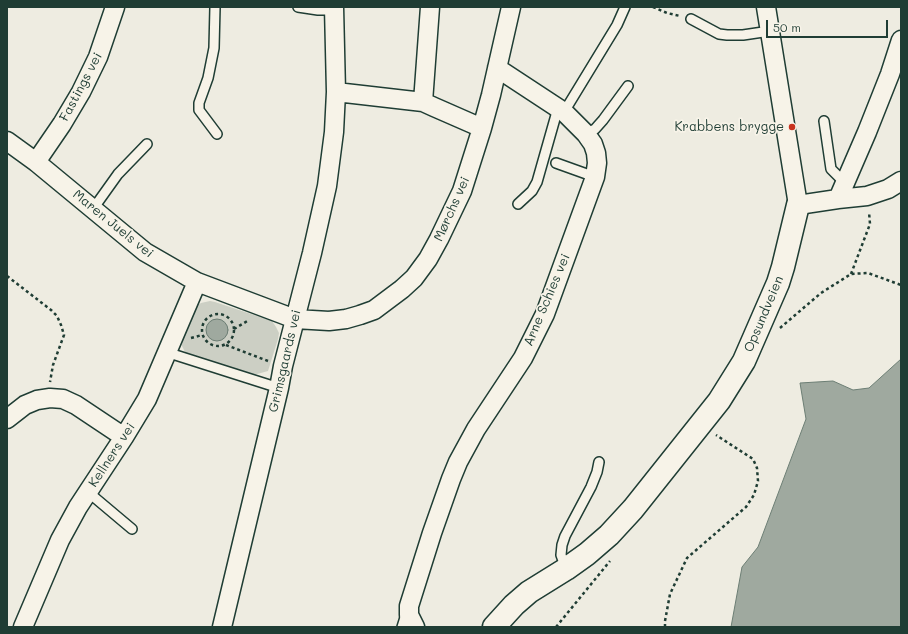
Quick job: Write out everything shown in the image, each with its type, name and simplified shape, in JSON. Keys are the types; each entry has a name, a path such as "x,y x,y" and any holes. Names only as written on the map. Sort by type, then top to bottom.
{"street":[{"name":"Fastings vei","path":"36,162 62,124 81,92 98,57 115,7"},
{"path":"423,102 430,7"},
{"name":"Mørchs vei","path":"295,319 329,321 346,319 374,310 414,278 428,259 440,239 462,191 482,128 511,7"},
{"path":"766,7 798,205 868,196 888,189 901,181"},
{"name":"Grimsgaards vei","path":"222,627 327,186 334,132 336,92 334,9"},
{"path":"838,200 890,74 901,40"},
{"name":"Arne Schies vei","path":"409,606 442,505 458,462 476,429 523,358 536,332 595,177 597,163 596,153 593,144 586,134 561,110 497,68"},
{"path":"336,92 423,102 482,128"},
{"name":"Maren Juels vei","path":"7,140 145,252 197,282 295,319"},
{"name":"Opsundveien","path":"494,627 514,605 529,592 566,569 587,554 609,535 633,509 719,401 744,360 778,283 798,205"},
{"name":"Kellners vei","path":"23,627 60,540 78,507 147,399 197,282"},
{"path":"7,419 25,405 38,400 50,398 63,399 76,405 124,437"},
{"path":"409,606 409,615 415,627"}],"lane":[{"path":"215,7 214,48 208,78 199,103 199,110 217,134"},
{"path":"298,7 318,10 334,9"},
{"path":"518,204 532,191 537,182 561,110 617,25 625,7"},
{"path":"691,19 719,34 743,35 770,31"},
{"path":"586,134 595,129 603,120 628,86"},
{"path":"824,121 831,169 845,183"},
{"path":"93,209 118,174 146,144"},
{"path":"556,163 595,177"},
{"path":"166,352 279,388"},
{"path":"566,569 561,555 562,545 591,487 599,462"},
{"path":"88,492 132,530"},
{"path":"402,627 409,606"}],"path":[{"path":"652,7 667,13 691,19"},
{"path":"851,274 870,224 868,196"},
{"path":"778,329 821,293 851,274 868,273 901,285"},
{"path":"7,276 51,310 57,316 61,325 64,335 53,365 50,381 50,398"},
{"path":"225,344 233,335 233,323 224,314 212,314 203,321 201,328 202,335 206,341 212,345 219,346 225,344 283,366"},
{"path":"666,627 670,594 687,558 746,507 754,495 758,482 757,468 753,459 715,434"}],"shaded area":[{"path":"210,301 272,321 279,333 268,371 250,376 190,356 185,352 179,337 195,307 201,303"},
{"path":"217,319 225,322 228,330 225,338 217,341 209,338 206,330 209,322"},
{"path":"901,359 901,627 731,627 742,567 758,547 806,419 800,383 833,381 853,390 869,388"}],"place":[{"name":"Krabbens brygge","path":"792,127"}]}
